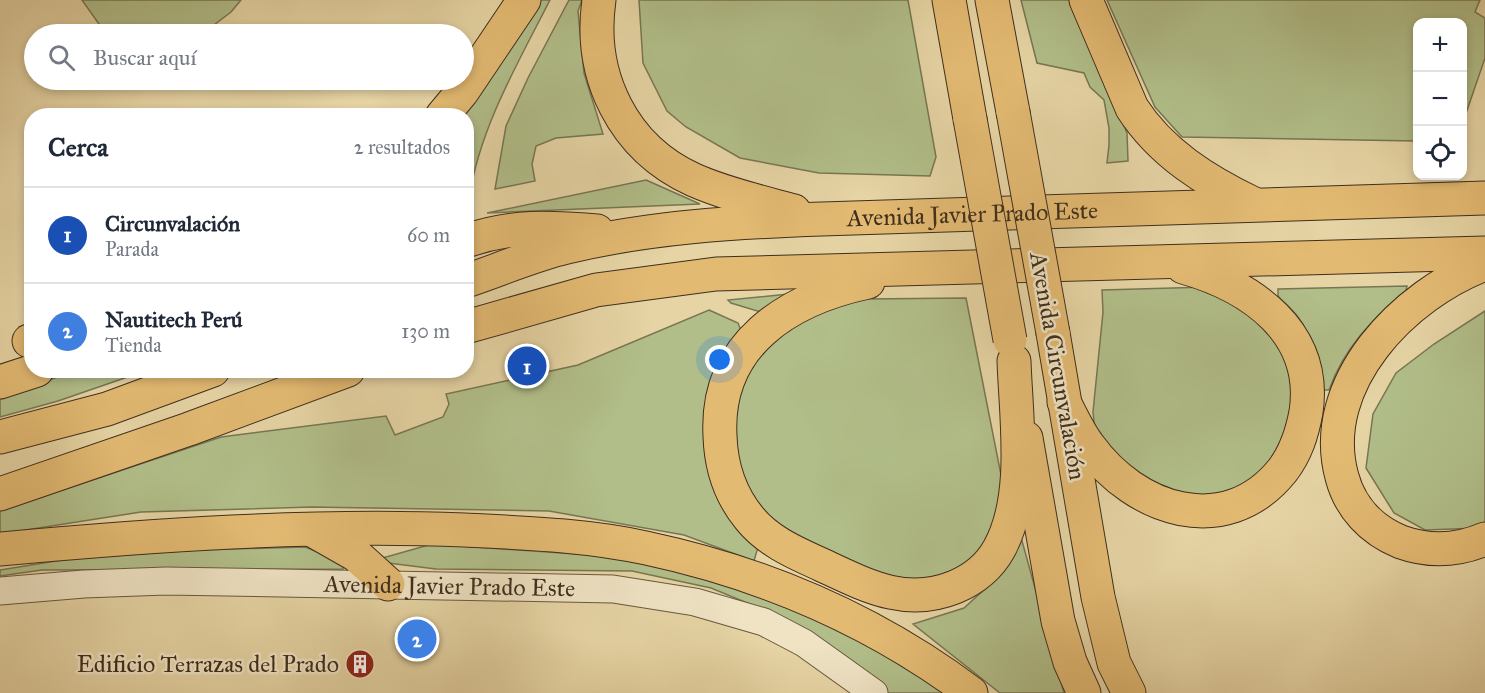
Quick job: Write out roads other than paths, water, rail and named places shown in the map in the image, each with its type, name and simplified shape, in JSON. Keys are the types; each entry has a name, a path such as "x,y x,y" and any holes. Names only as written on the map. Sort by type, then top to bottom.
{"main road":[{"path":"474,74 524,0"},
{"path":"599,0 597,32 599,55 607,89 622,120 644,146 657,158 693,179 822,219"},
{"name":"Avenida Circunvalación","path":"950,0 1058,621 1070,662 1084,693"},
{"name":"Avenida Circunvalación","path":"992,0 1103,621 1114,663 1129,693"},
{"path":"1086,0 1132,108 1146,128 1167,148 1206,178 1255,205"},
{"path":"449,108 463,90"},
{"path":"1379,201 1485,176"},
{"name":"Avenida Javier Prado Este","path":"474,278 566,247 641,234 728,224 1485,198"},
{"path":"474,239 509,229 543,227 641,234"},
{"path":"474,325 596,290 716,274 1485,253"},
{"path":"1064,402 1088,446 1111,472 1132,490 1166,506 1191,511 1228,507 1253,496 1283,469 1299,444 1306,406 1306,379 1297,347 1271,314 1242,291 1200,272 1158,261"},
{"path":"1485,264 1462,274 1421,299 1396,321 1376,344 1359,367 1346,396 1338,441 1340,471 1344,485 1357,509 1375,528 1402,542 1434,550 1452,549 1485,539"},
{"path":"933,268 855,285 811,299 782,315 748,345 732,369 727,383 722,399 719,428 724,471 736,499 751,521 775,542 789,550 838,573 890,593 919,596 935,594 974,577 993,559 999,548 1008,526 1015,496 1017,445 1012,350"},
{"path":"0,382 24,359"},
{"path":"0,437 107,409 191,378"},
{"path":"0,494 189,429 326,378"},
{"path":"0,549 46,544 310,529 410,528 579,537 644,547 726,568 796,593 890,639 971,693"},
{"path":"310,529 356,555 388,584"},
{"path":"0,554 46,544"}],"street":[{"name":"Avenida Javier Prado Este","path":"0,591 84,584 166,581 613,589 712,605 764,622 804,643 874,693"}],"place":[{"name":"Circunvalación","path":"527,366"},
{"name":"Nautitech Perú","path":"417,639"},
{"name":"Edificio Terrazas del Prado","path":"360,664"}]}
